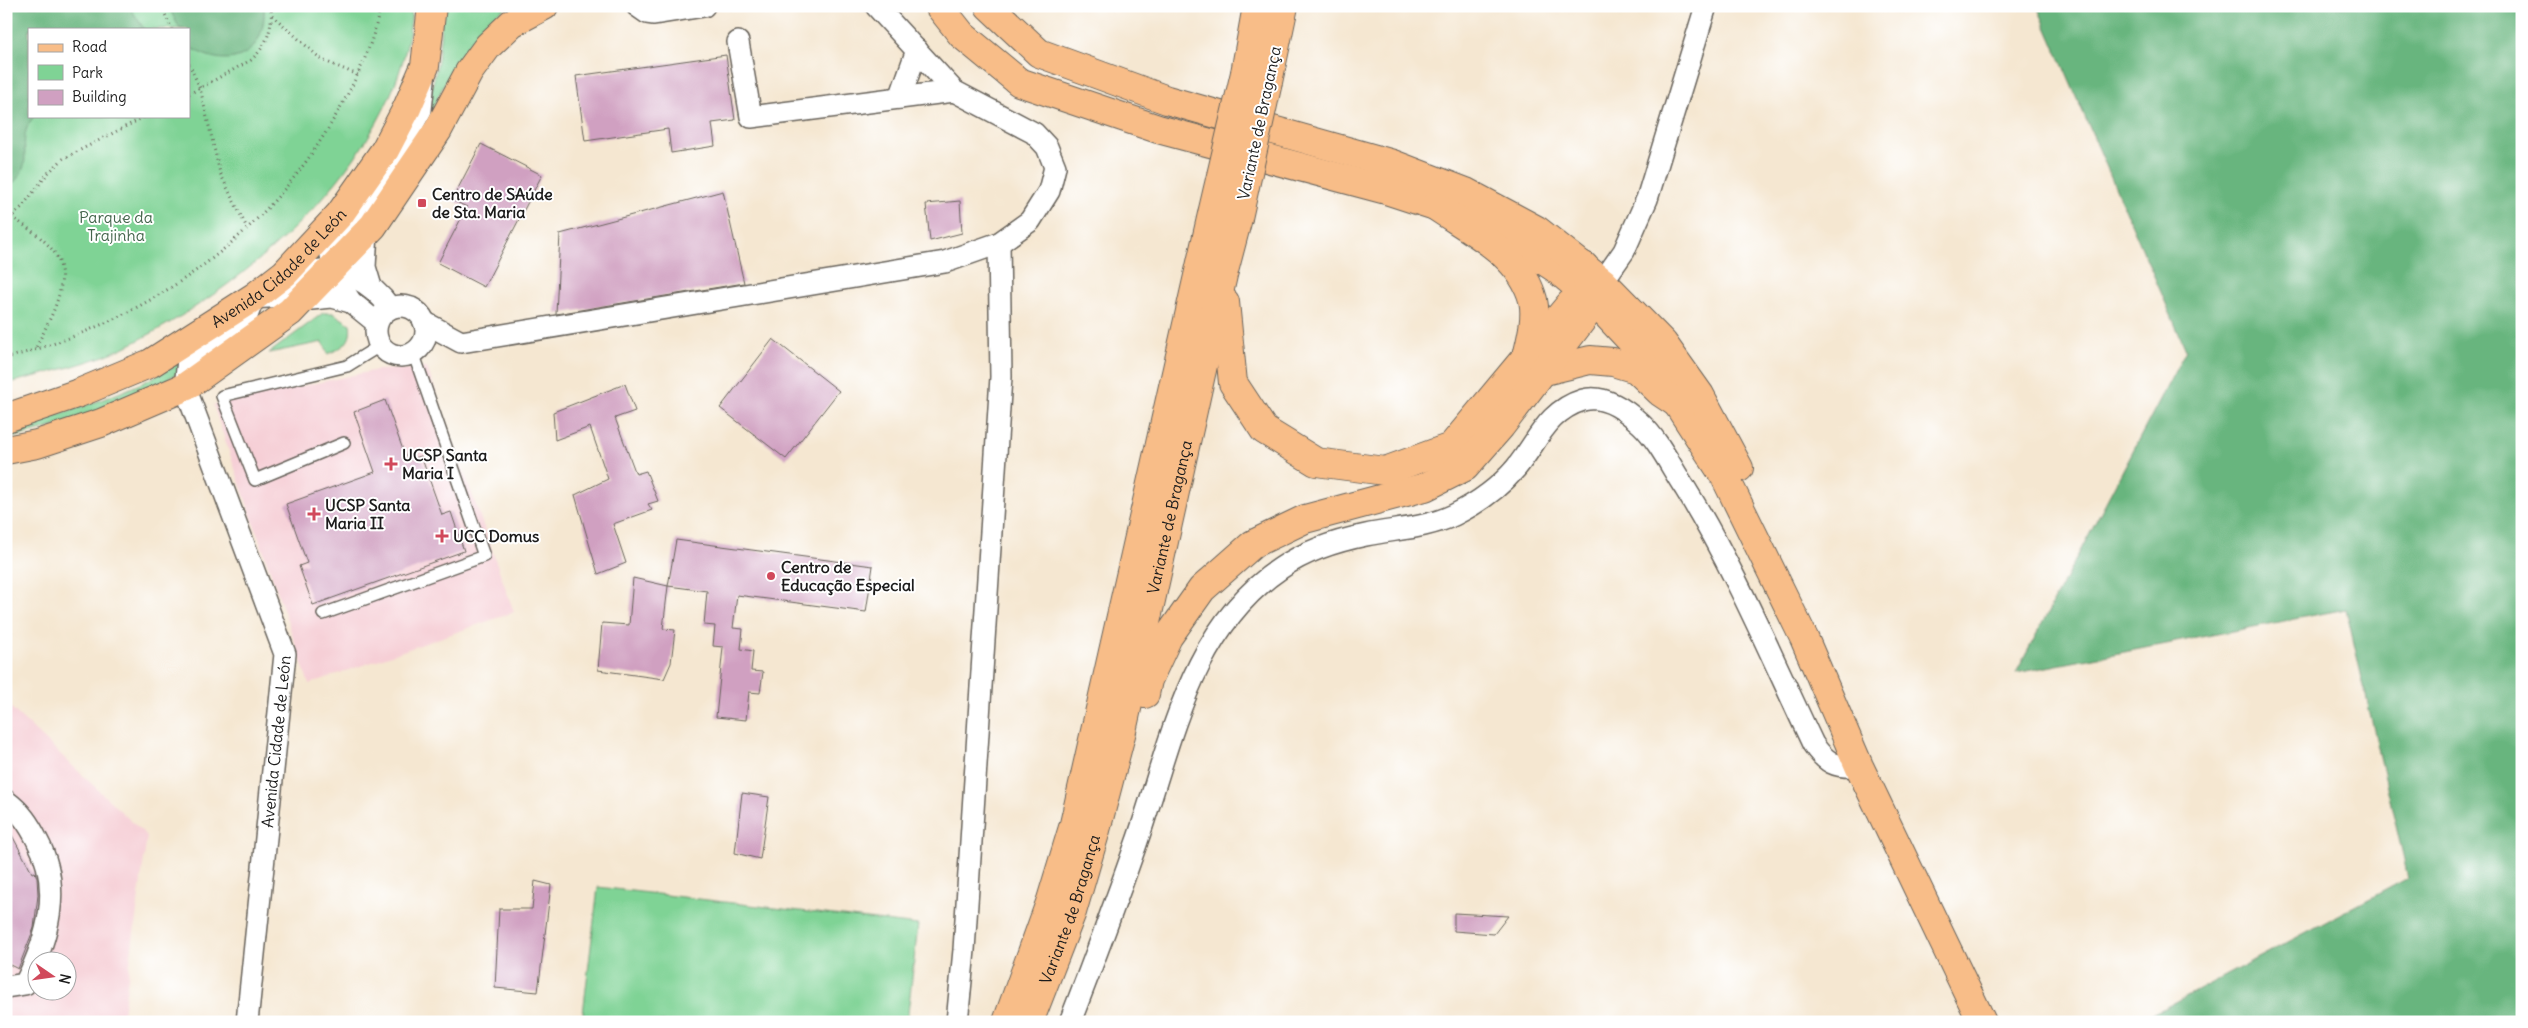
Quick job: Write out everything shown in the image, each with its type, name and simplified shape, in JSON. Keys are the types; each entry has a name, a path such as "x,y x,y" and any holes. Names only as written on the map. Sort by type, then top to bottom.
{"main road":[{"name":"Avenida Cidade de León","path":"6,418 79,393 151,363 254,297 285,273 340,214 385,150 407,108 425,66 432,6"},
{"path":"6,450 37,444 101,423 186,388 290,312 367,232 438,130 469,72 488,46 512,23 543,6"},
{"path":"939,6 962,35 1019,82 1158,129 1386,190 1436,206 1484,226 1555,268 1593,282 1681,406 1725,477 1804,638 1859,766 1982,1022"},
{"path":"989,6 1039,52 1167,100 1393,164 1448,185 1537,230 1622,312 1633,313 1663,343 1700,394 1740,470 1814,634 1859,766"},
{"name":"Variante de Bragança","path":"1007,1022 1051,900 1074,824 1225,216 1257,77 1284,6"},
{"name":"Variante de Bragança","path":"1252,14 1257,77"},
{"path":"1436,206 1498,248 1522,274 1533,301 1536,364"},
{"name":"Variante de Bragança","path":"1030,1022 1072,912 1122,731 1223,275 1225,216"},
{"path":"1223,275 1233,383 1264,430 1316,462 1384,471 1451,448 1536,364 1590,360 1613,362 1636,370 1660,392 1681,406"},
{"path":"1122,731 1138,722 1148,680 1168,637 1202,588 1253,544 1305,519 1425,488 1466,467 1536,364 1571,303 1593,282"}],"street":[{"path":"637,6 647,13 654,14 704,6"},
{"path":"367,232 365,267 371,287 384,315 377,338 386,351 399,356 417,349 440,347 455,339 945,262 999,243 1030,221 1049,191 1056,167 1047,147 1034,133 954,91 876,6"},
{"path":"1593,282 1624,251 1647,199 1706,6"},
{"path":"738,42 751,117 954,91"},
{"path":"900,98 917,50"},
{"path":"351,302 336,279 331,255 338,236 382,180 421,110 425,66"},
{"path":"957,1022 964,950 1000,377 999,243"},
{"path":"186,388 188,360 245,321 254,297 278,296 307,273 333,269 371,287"},
{"path":"301,300 332,297 384,315 406,306 414,309 424,322 426,330 417,349"},
{"path":"424,322 455,339"},
{"name":"Avenida Cidade de León","path":"186,388 285,654 247,1022"},
{"path":"1070,1022 1136,844 1187,691 1209,646 1228,615 1274,574 1306,553 1333,543 1444,520 1472,506 1498,487 1517,466 1544,426 1562,408 1586,399 1607,401 1627,412 1644,426 1701,515 1728,563 1813,744 1822,758 1837,766 1859,766"},
{"path":"6,802 17,809 44,851 50,874 52,902 41,953 26,984 6,987"}],"lane":[{"path":"344,443 255,480 222,396 347,366 381,345"},
{"path":"323,614 484,556 417,349"}],"path":[{"path":"161,6 172,28"},
{"path":"190,93 251,60 258,54 268,36 272,15 271,6"},
{"path":"6,358 35,350 113,320 176,286 199,270 247,228 303,166 334,118 358,75 376,30 380,6"},
{"path":"272,15 322,60 358,75"},
{"path":"190,66 200,88 216,163 247,228"},
{"path":"6,222 48,173 63,159 142,118"},
{"path":"12,217 54,251 62,277 58,297 35,350"}],"shaded area":[{"path":"427,368 514,612 309,684 213,405 377,370"},
{"path":"6,703 147,836 122,1022 6,1022"}],"green space":[{"name":"Parque da Trajinha","path":"6,6 412,6 403,59 383,111 353,160 316,205 274,247 228,284 181,316 135,342 104,356 6,384"},
{"path":"6,6 129,6 143,28 28,28 28,118 33,118 25,136 25,162 22,171 17,180 6,189"},
{"path":"168,6 264,6 263,23 259,37 243,55 232,58 205,55 190,47 190,28 179,28"},
{"path":"443,6 508,6 479,31 457,61 423,129 438,61"},
{"path":"2037,6 2522,6 2522,1022 2138,1022 2408,878 2346,609 2016,673 2186,350"},
{"path":"323,313 333,313 350,324 351,330 348,340 338,349 328,354 323,342 269,353"},
{"path":"216,341 222,349 165,380 105,409 81,418 6,439 6,429 41,420 109,397 142,383"},
{"path":"598,887 918,925 907,1022 582,1022"}],"building":[{"path":"726,55 735,120 712,123 715,146 671,153 668,129 585,141 576,76"},
{"path":"481,144 542,175 484,287 438,263 467,207 452,200"},
{"path":"723,191 744,283 556,314 560,234"},
{"path":"960,201 962,233 930,241 926,204"},
{"path":"773,339 839,391 786,459 720,408"},
{"path":"625,384 635,411 615,418 636,474 646,471 658,501 648,504 652,510 613,524 626,563 598,574 575,495 608,479 590,427 555,440 553,412"},
{"path":"385,400 407,461 421,456 442,515 451,512 464,551 313,605 299,566 307,563 286,504 375,472 354,412"},
{"name":"Centro de Educação Especial","path":"676,540 873,566 866,612 737,595 733,628 743,629 741,649 753,651 751,671 763,672 760,693 749,692 746,720 716,717 723,647 713,646 715,626 704,625 707,591 668,586"},
{"path":"633,578 668,586 663,629 675,630 671,663 664,679 598,670 602,623 629,625"},
{"path":"742,793 769,797 760,859 735,853"},
{"path":"6,824 32,873 35,872 37,878 38,895 34,928 18,969 6,963"},
{"path":"535,881 551,885 538,992 495,988 499,909 532,909"},
{"path":"1454,913 1508,916 1494,934 1454,931"}],"place":[{"name":"Centro de SAúde de Sta. Maria","path":"422,203"},
{"name":"UCSP Santa Maria I","path":"391,464"},
{"name":"UCSP Santa Maria II","path":"314,514"},
{"name":"UCC Domus","path":"442,536"},
{"name":"Centro de Educação Especial","path":"771,576"}]}
